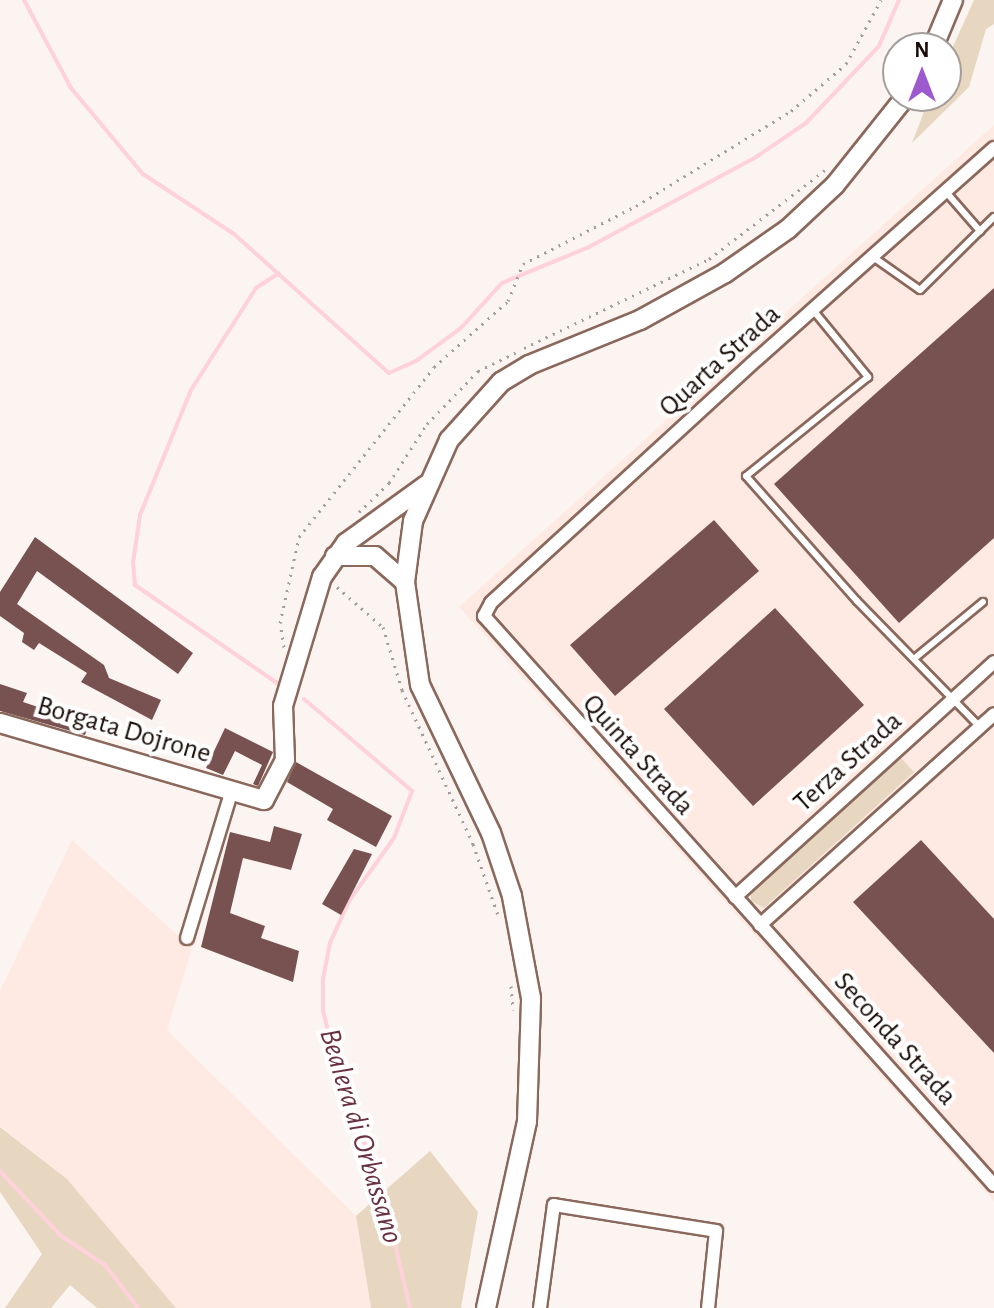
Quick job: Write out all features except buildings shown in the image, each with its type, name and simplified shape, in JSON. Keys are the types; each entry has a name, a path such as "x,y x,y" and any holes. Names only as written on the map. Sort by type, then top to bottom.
{"street":[{"path":"940,32 953,0"},
{"path":"486,1308 530,1093 527,956 491,833 420,685 405,582 413,521 426,485 449,440 501,382 529,365 640,320 763,247 835,185 893,112"},
{"name":"Quarta Strada","path":"484,616 491,603 994,148"},
{"name":"Borgata Dojrone","path":"0,723 83,750 170,769 257,801 268,797 287,753 283,706 322,577 335,556 426,485"},
{"path":"335,556 375,556 405,582"},
{"name":"Quinta Strada","path":"484,616 760,925"},
{"name":"Terza Strada","path":"735,897 994,662"},
{"path":"760,925 994,714"},
{"name":"Borgata Dojrone","path":"187,938 231,793"},
{"name":"Seconda Strada","path":"760,925 994,1185"},
{"path":"540,1308 554,1205 716,1231 708,1308"}],"lane":[{"path":"946,192 980,231"},
{"path":"873,257 920,290 994,217"},
{"path":"813,310 868,377 746,476 857,601 936,677 980,727"},
{"path":"915,658 983,602"}],"path":[{"path":"295,659 281,640 280,623 299,537 411,393 508,301 520,269 529,259 636,206 791,111 846,64 881,0"},
{"path":"322,577 383,627 402,690 473,844 500,925"},
{"path":"510,979 514,1017"}],"shaded area":[{"path":"974,0 994,0 994,24 986,29 969,87 962,94 962,32 960,32"},
{"path":"924,112 944,112 912,143"},
{"path":"994,125 994,1201 459,607"},
{"path":"900,757 914,772 764,908 751,901 751,893"},
{"path":"72,840 192,948 167,1030 356,1216 371,1308 176,1308 67,1179 0,1126 0,991"},
{"path":"0,1127 67,1179 176,1308 97,1308 70,1285 51,1308 5,1308 42,1254 0,1192"},
{"path":"430,1151 478,1212 461,1308 371,1308 356,1216"}],"waterway":[{"path":"24,0 71,88 143,174 234,234 389,373 416,361 461,328 502,283 589,247 756,157 806,123 879,46 899,0"},
{"name":"Bealera di Orbassano","path":"277,683 135,585 133,563 140,515 191,390 256,288 279,273"},
{"name":"Bealera di Orbassano","path":"304,699 412,791 394,838 349,901 330,943 323,979 323,1011 337,1065 384,1198 410,1308"},
{"name":"Bealera di Orbassano","path":"0,1171 60,1235 105,1265 138,1308"}]}
